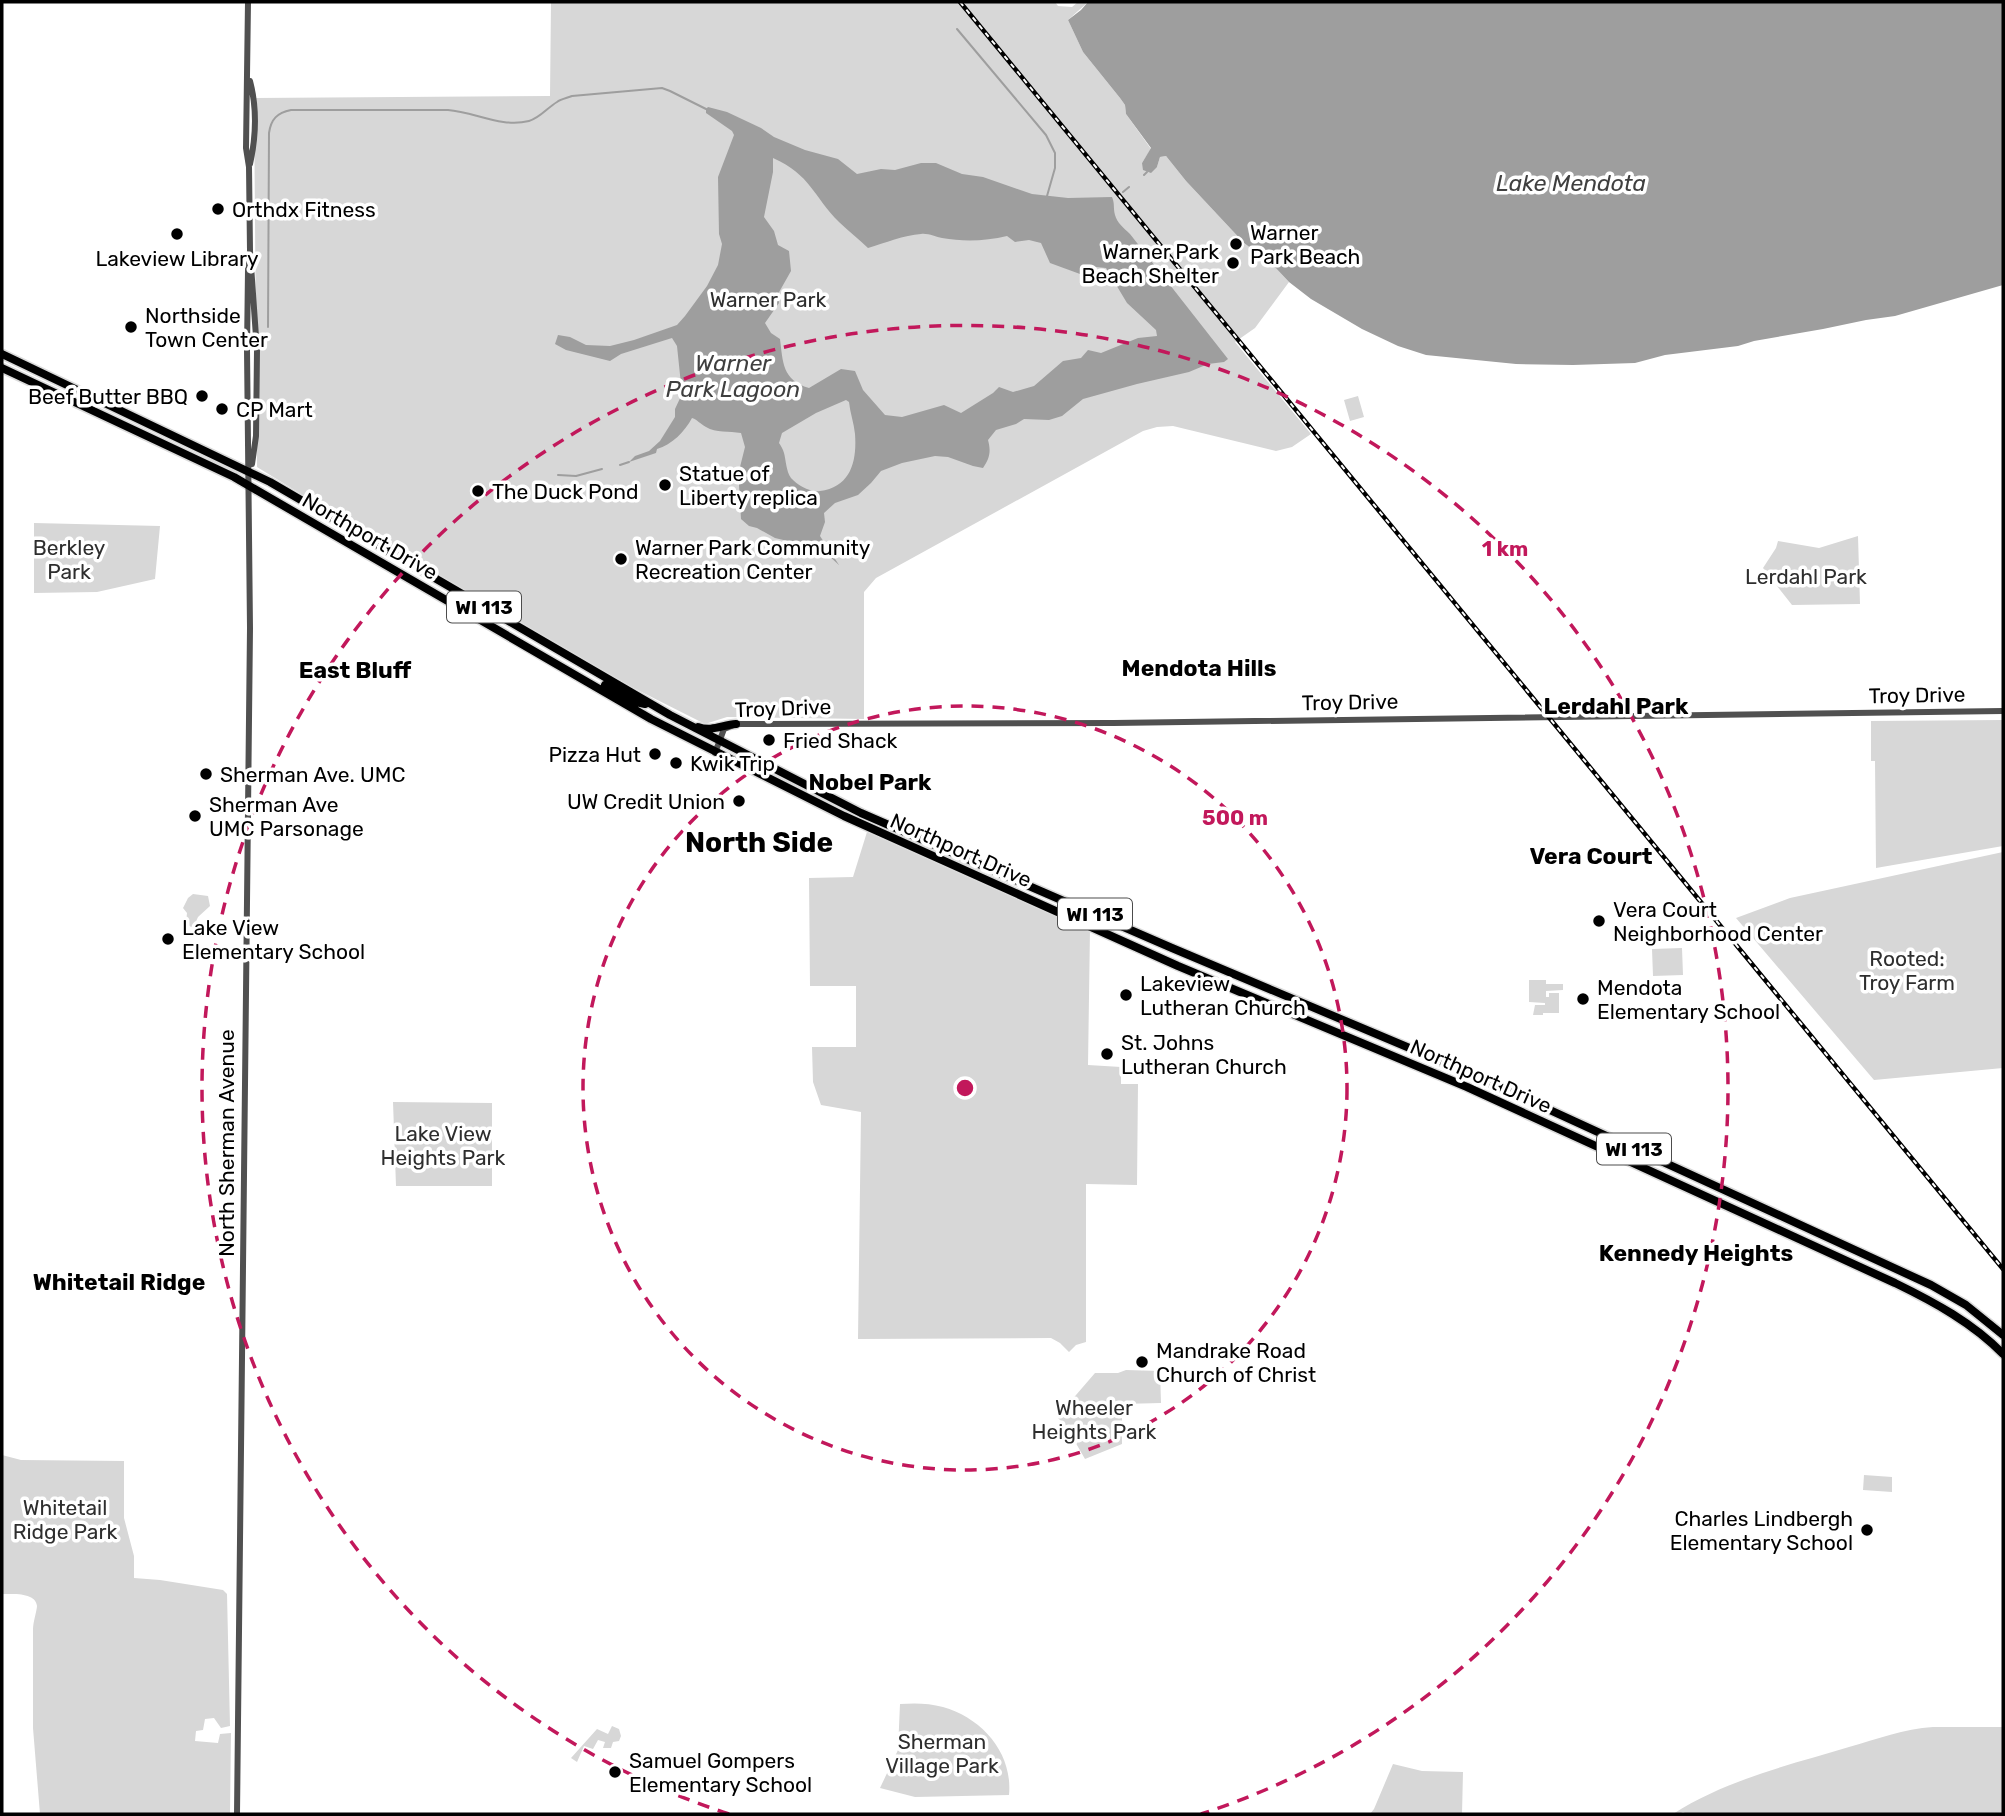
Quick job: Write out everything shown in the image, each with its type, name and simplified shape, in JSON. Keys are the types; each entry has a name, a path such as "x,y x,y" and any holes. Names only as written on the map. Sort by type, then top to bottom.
{"main road":[{"name":"Northport Drive","path":"2,354 250,472 651,705 846,805 1499,1087 1931,1285 1966,1305 2003,1335"},
{"name":"Northport Drive","path":"2,368 172,446 250,486 631,708 715,753 844,816 1087,926 1467,1087 1895,1283 1931,1300 2001,1352"},
{"path":"92,410 105,411 115,408"},
{"path":"605,685 636,702 651,705"},
{"path":"670,715 708,730 736,724"},
{"path":"785,787 810,793 839,807 846,805"}],"street":[{"name":"North Sherman Avenue","path":"237,1814 250,711 250,472 256,436 257,383 246,141 248,2"},
{"name":"Troy Drive","path":"715,753 726,728 736,724 1114,723 2003,711"}],"green space":[{"name":"Warner Park","path":"551,2 1055,2 1058,6 1072,7 1078,2 1088,2 1068,20 1083,52 1125,105 1126,114 1151,149 1142,163 1157,167 1160,157 1166,156 1244,243 1272,264 1289,282 1255,328 1235,342 1311,434 1292,447 1276,451 1173,426 1143,431 876,578 864,592 864,719 727,717 705,724 592,667 257,467 254,98 550,96"},
{"path":"1358,396 1364,417 1350,421 1344,400"},
{"name":"Berkley Park","path":"34,523 160,526 155,579 97,592 34,593"},
{"name":"Lerdahl Park","path":"1858,536 1860,604 1792,605 1763,568 1778,541 1819,548"},
{"path":"2003,720 2003,846 1876,868 1875,761 1871,761 1871,721"},
{"path":"867,832 1090,929 1088,1065 1121,1067 1121,1084 1138,1084 1137,1185 1086,1184 1086,1342 1076,1345 1069,1352 1051,1338 858,1339 861,1112 821,1105 813,1082 812,1047 856,1047 856,986 810,986 809,878 853,877"},
{"name":"Rooted: Troy Farm","path":"2003,852 2003,1068 1874,1080 1736,918 1790,898"},
{"path":"193,894 208,896 210,906 191,927 186,923 187,913 183,908"},
{"path":"1682,948 1683,975 1653,976 1652,949"},
{"path":"1529,980 1563,984 1563,990 1546,991 1546,997 1549,997 1549,993 1559,993 1559,1013 1533,1015 1535,1005 1545,1003 1529,1002"},
{"name":"Lake View Heights Park","path":"393,1102 492,1103 492,1186 396,1186"},
{"name":"Wheeler Heights Park","path":"1126,1370 1160,1371 1161,1403 1122,1404 1122,1444 1085,1459 1066,1426 1057,1417 1095,1373 1118,1373"},
{"name":"Whitetail Ridge Park","path":"2,1455 21,1460 124,1461 124,1518 134,1556 134,1578 223,1590 227,1594 230,1726 221,1728 214,1718 205,1719 203,1730 196,1731 195,1741 218,1743 220,1734 231,1733 230,1814 40,1814 33,1728 33,1629 37,1606 36,1601 28,1596 2,1594"},
{"path":"1864,1475 1892,1477 1892,1492 1863,1490"},
{"name":"Sherman Village Park","path":"900,1704 943,1707 970,1719 982,1729 992,1739 1006,1765 1009,1795 915,1797 880,1788 898,1750"},
{"path":"612,1726 619,1729 621,1736 619,1741 613,1742 611,1748 603,1748 605,1742 598,1740 593,1749 584,1746 577,1762 571,1758 597,1729 608,1734"},
{"path":"1933,1727 2003,1727 2003,1814 1673,1814 1714,1792 1758,1775 1891,1735"},
{"path":"1393,1764 1422,1771 1463,1772 1462,1814 1370,1814"}],"water":[{"name":"Lake Mendota","path":"1088,2 2003,2 2003,285 1895,316 1738,346 1665,355 1635,363 1516,364 1426,355 1398,346 1362,329 1311,299 1244,243 1166,156 1160,157 1157,167 1151,173 1143,170 1142,163 1151,148 1126,114 1125,105 1083,52 1068,20"},
{"name":"Warner Park Lagoon","path":"708,107 727,112 774,137 805,150 838,159 857,174 936,163 962,174 983,177 1032,194 1068,198 1112,197 1119,223 1228,359 1189,372 1083,399 1062,416 1049,420 1024,419 996,430 988,440 989,454 983,468 948,457 935,456 881,471 858,495 835,503 824,513 825,522 820,536 839,565 818,546 775,538 749,526 741,519 740,467 745,447 741,433 714,430 692,418 678,437 657,449 656,453 629,462 635,456 649,451 660,441 675,417 675,409 682,394 677,346 672,338 621,354 610,361 566,350 555,344 558,335 570,337 586,345 610,346 677,325 707,286 718,265 722,244 719,234 718,177 734,135 706,113","holes":["773,158 804,179 839,222 868,248 924,234 967,240 1007,236 1015,242 1029,240 1041,243 1050,263 1080,274 1096,267 1106,268 1127,303 1156,330 1157,336 1138,338 1101,353 1088,350 1081,358 1063,361 1034,386 1013,392 999,387 961,413 944,405 902,417 885,415 863,390 855,371 841,369 809,388 800,385 789,375 783,363 780,339 771,333 765,323 779,303 778,294 791,271 789,251 778,245 774,231 764,217 773,172","846,400 849,402 855,434 855,454 850,471 839,484 830,489 813,491 804,488 794,481 788,472 784,452 779,443 782,433 816,413"]}],"waterway":[{"path":"957,29 1046,135 1055,153 1055,168 1047,196"},
{"path":"268,327 269,133 273,120 282,113 291,110 448,110 519,123 533,120 559,101 572,96 662,88 706,109"},
{"path":"1144,175 1147,172"},
{"path":"1123,192 1129,187"},
{"path":"620,465 629,462"},
{"path":"558,475 576,476 602,469"}],"railway":[{"path":"960,2 2003,1269"}],"place":[{"name":"Orthdx Fitness","path":"218,209"},
{"name":"Lakeview Library","path":"177,234"},
{"name":"Warner Park Beach","path":"1236,244"},
{"name":"Warner Park Beach Shelter","path":"1233,263"},
{"name":"Northside Town Center","path":"131,327"},
{"name":"Beef Butter BBQ","path":"202,396"},
{"name":"CP Mart","path":"222,409"},
{"name":"Statue of Liberty replica","path":"665,485"},
{"name":"The Duck Pond","path":"478,491"},
{"name":"Warner Park Community Recreation Center","path":"621,559"},
{"name":"Fried Shack","path":"769,740"},
{"name":"Pizza Hut","path":"655,754"},
{"name":"Kwik Trip","path":"676,763"},
{"name":"Sherman Ave. UMC","path":"206,774"},
{"name":"UW Credit Union","path":"739,801"},
{"name":"Sherman Ave UMC Parsonage","path":"195,816"},
{"name":"Vera Court Neighborhood Center","path":"1599,921"},
{"name":"Lake View Elementary School","path":"168,939"},
{"name":"Lakeview Lutheran Church","path":"1126,995"},
{"name":"Mendota Elementary School","path":"1583,999"},
{"name":"St. Johns Lutheran Church","path":"1107,1054"},
{"name":"Mandrake Road Church of Christ","path":"1142,1362"},
{"name":"Charles Lindbergh Elementary School","path":"1867,1530"},
{"name":"Samuel Gompers Elementary School","path":"615,1772"}],"district":[{"name":"Mendota Hills","path":"1199,668"},
{"name":"East Bluff","path":"355,670"},
{"name":"Lerdahl Park","path":"1616,706"},
{"name":"Nobel Park","path":"870,782"},
{"name":"North Side","path":"759,842"},
{"name":"Vera Court","path":"1591,856"},
{"name":"Kennedy Heights","path":"1696,1253"},
{"name":"Whitetail Ridge","path":"119,1282"}]}
